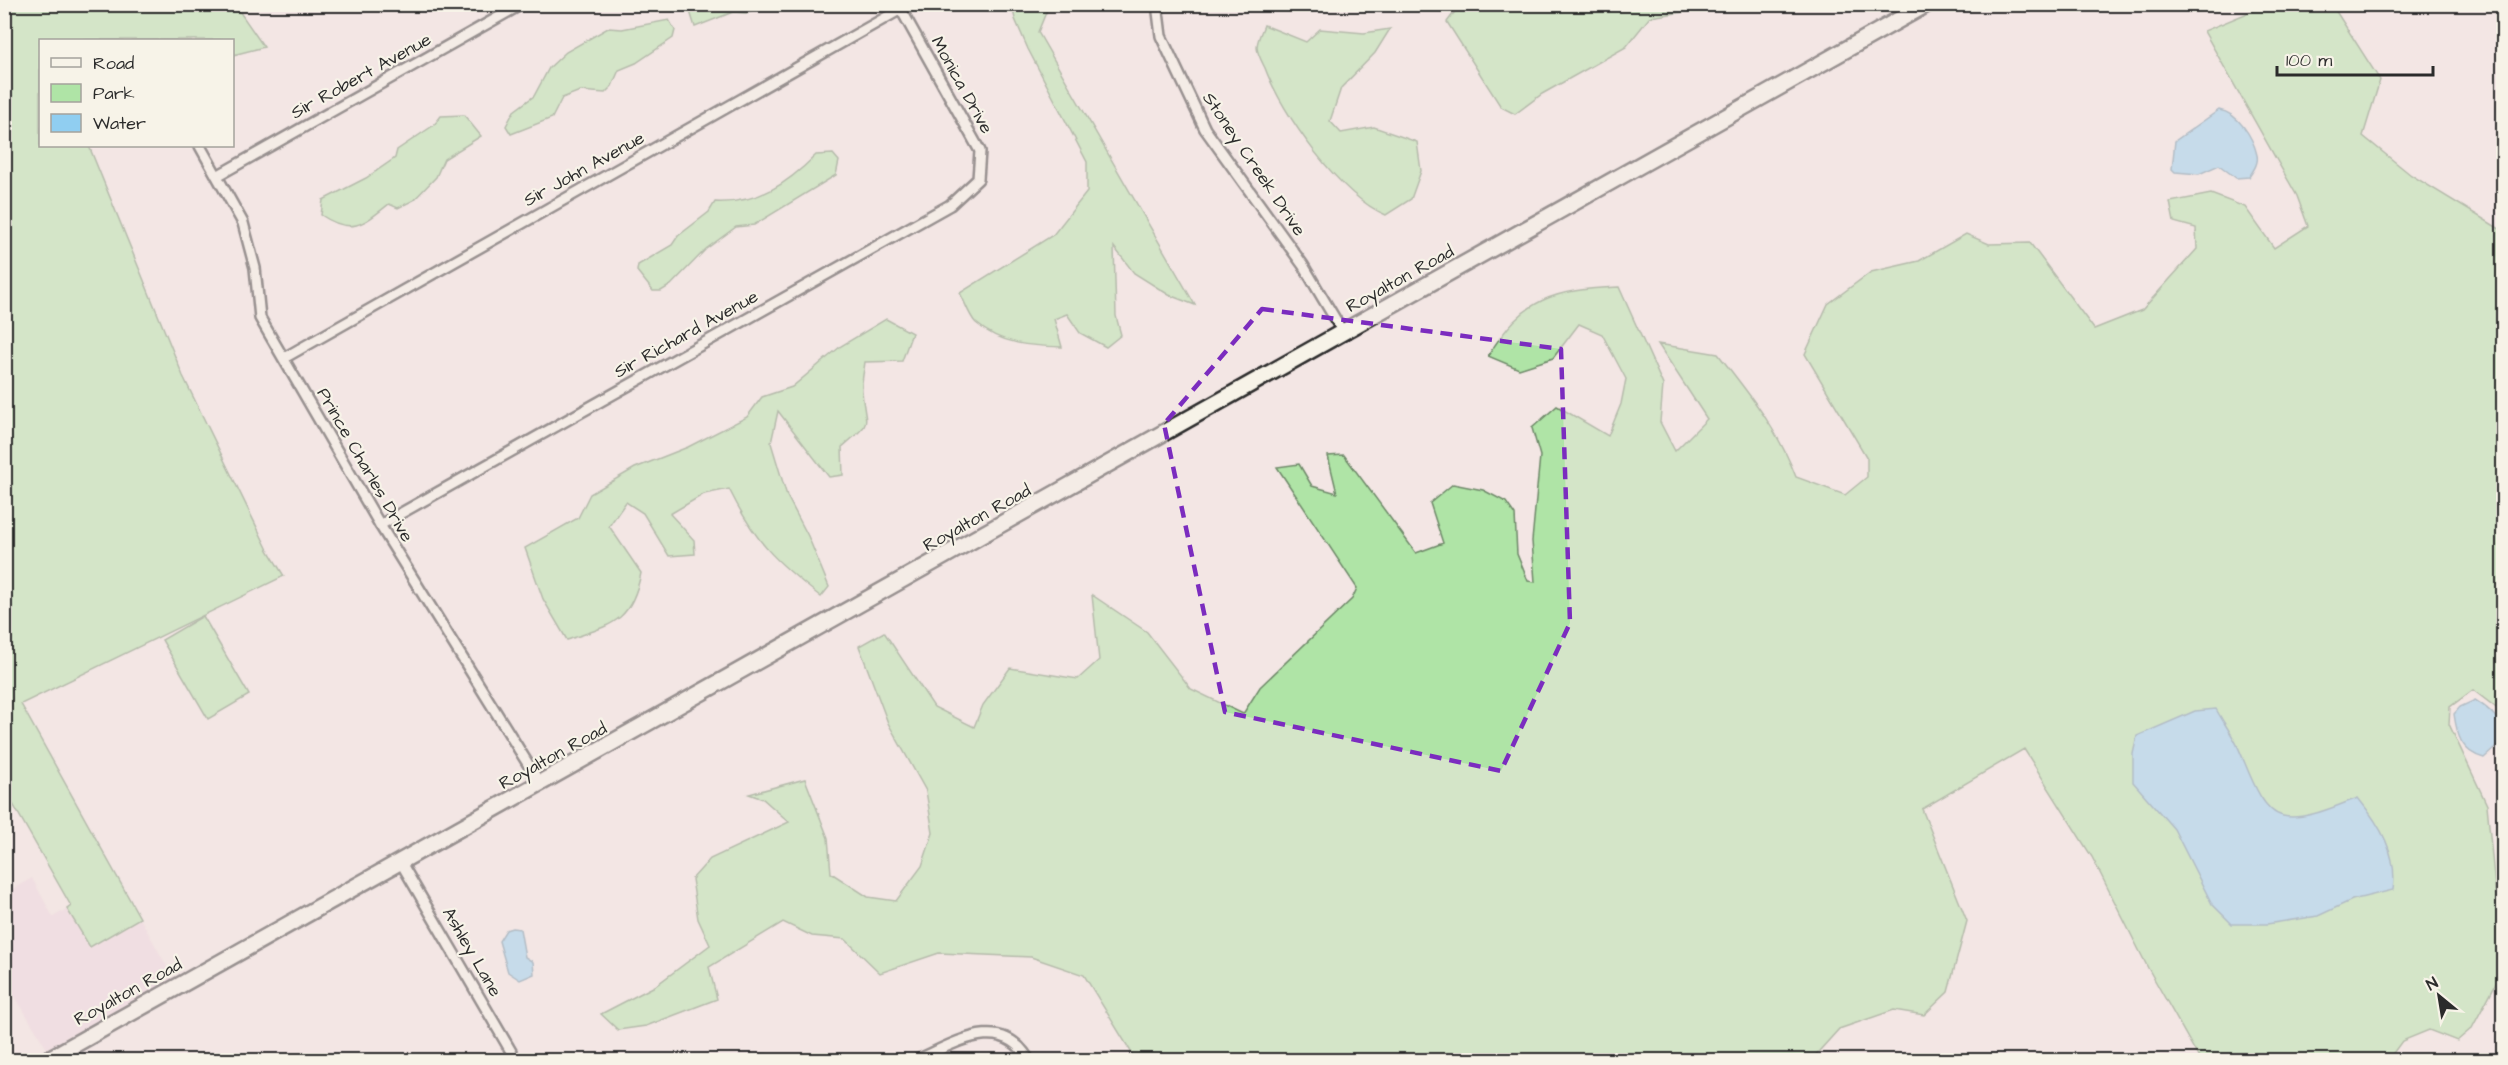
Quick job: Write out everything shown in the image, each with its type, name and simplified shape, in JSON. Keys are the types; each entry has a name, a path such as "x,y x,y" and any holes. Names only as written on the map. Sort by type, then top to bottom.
{"main road":[{"name":"Royalton Road","path":"47,1060 1344,334 1925,5"}],"street":[{"name":"Sir Robert Avenue","path":"217,176 522,4"},
{"name":"Stoney Creek Drive","path":"1157,4 1161,36 1205,129 1303,265 1344,334"},
{"name":"Monica Drive","path":"899,7 980,151"},
{"name":"Sir John Avenue","path":"284,358 899,7"},
{"name":"Prince Charles Drive","path":"201,147 243,223 255,268 260,318 380,525 541,785"},
{"name":"Sir Richard Avenue","path":"380,525 950,205 978,179 980,151"},
{"name":"Ashley Lane","path":"400,861 516,1060"},
{"path":"917,1060 974,1035 991,1034 1014,1041 1029,1060"}],"highlighted area":[{"path":"1262,309 1561,349 1570,623 1501,771 1225,712 1164,424"}],"shaded area":[{"path":"32,878 53,917 67,909 90,946 140,918 175,981 50,1054 5,980 5,893"}],"green space":[{"path":"688,4 763,5 746,13 733,12 695,27"},
{"path":"4,5 235,5 264,47 234,55 234,39 39,39 39,147 89,147 183,376 268,550 284,576 21,704 140,918 90,947 67,909 71,906 5,790"},
{"path":"1012,5 1049,5 1038,32 1195,305 1169,295 1134,273 1114,247 1116,316 1121,335 1106,347 1080,333 1067,314 1054,319 1062,347 1028,345 1006,340 976,323 960,293 1053,235 1087,192 1087,162 1028,49 1015,19"},
{"path":"1460,5 1705,5 1703,9 1650,17 1626,47 1542,94 1515,114 1501,107 1447,22"},
{"path":"2267,5 2332,5 2380,80 2363,136 2411,175 2503,231 2503,720 2499,710 2473,690 2450,707 2449,724 2487,805 2503,970 2472,1028 2457,1041 2429,1030 2402,1041 2388,1060 2200,1060 2148,968 2092,857 2024,749 1922,809 1967,921 1948,992 1924,1015 1894,1010 1839,1029 1811,1060 1136,1060 1084,975 1031,957 939,953 880,973 845,939 812,936 783,922 709,967 717,999 646,1026 618,1030 601,1014 655,986 710,945 698,919 692,879 710,859 789,822 763,799 749,794 805,779 828,838 831,873 868,897 896,901 922,866 933,833 926,791 888,723 859,646 884,632 934,707 974,727 983,705 1010,668 1078,679 1099,660 1092,595 1147,632 1191,689 1243,714 1260,687 1352,599 1357,588 1277,467 1299,464 1312,486 1337,493 1328,456 1344,455 1416,553 1443,543 1430,503 1453,484 1483,490 1506,502 1515,515 1517,554 1528,581 1535,582 1532,541 1540,456 1532,428 1557,406 1608,436 1621,404 1626,379 1602,334 1579,324 1553,358 1519,369 1488,356 1514,321 1542,300 1576,291 1619,287 1663,385 1660,422 1675,451 1707,419 1658,344 1718,354 1772,428 1796,477 1845,495 1867,477 1867,458 1805,354 1828,304 1871,272 1919,261 1966,234 1989,244 2030,243 2094,329 2142,310 2197,249 2196,228 2174,222 2170,202 2211,194 2245,207 2274,248 2308,226 2297,196 2204,31"},
{"path":"669,20 675,30 673,38 636,63 619,70 612,86 605,93 580,91 562,98 552,118 511,134 506,126 514,111 534,96 549,68 566,52 608,28 622,29"},
{"path":"1264,25 1306,42 1320,29 1364,33 1390,29 1375,53 1341,88 1330,121 1341,133 1374,127 1417,142 1421,171 1411,199 1386,215 1368,205 1350,190 1315,152 1285,108 1260,58 1257,49"},
{"path":"464,115 481,136 444,159 436,177 414,200 398,208 389,204 372,217 356,225 341,225 321,215 323,200 366,178 395,158 397,150 434,125 441,116"},
{"path":"833,154 839,161 836,175 754,225 736,227 706,249 671,285 661,291 653,291 637,271 638,265 672,245 678,236 709,212 715,202 745,200 758,196 783,183 816,155"},
{"path":"886,319 912,333 902,361 865,362 862,388 866,423 842,447 843,475 829,477 778,411 771,443 787,496 808,536 829,587 821,597 778,561 748,523 729,489 704,494 670,514 694,540 695,554 669,556 643,513 626,502 609,526 641,573 637,590 625,613 616,620 607,626 567,640 543,599 525,548 578,518 590,494 635,468 688,447 747,417 762,397 792,387 841,346"},
{"path":"203,616 249,695 208,719 162,640"}],"water":[{"path":"2219,110 2238,121 2252,141 2257,161 2249,177 2236,178 2219,165 2199,174 2175,172 2172,169 2175,141"},
{"path":"2475,700 2495,717 2503,734 2503,741 2484,758 2470,752 2465,747 2457,729 2454,714 2460,707"},
{"path":"2216,709 2235,741 2260,795 2274,812 2283,816 2301,816 2321,812 2358,798 2386,841 2393,864 2393,890 2352,900 2318,916 2267,924 2232,924 2212,904 2174,829 2133,782 2133,754 2137,736 2195,711"},
{"path":"520,929 525,957 533,962 534,974 520,980 508,972 499,941 506,930"}]}
